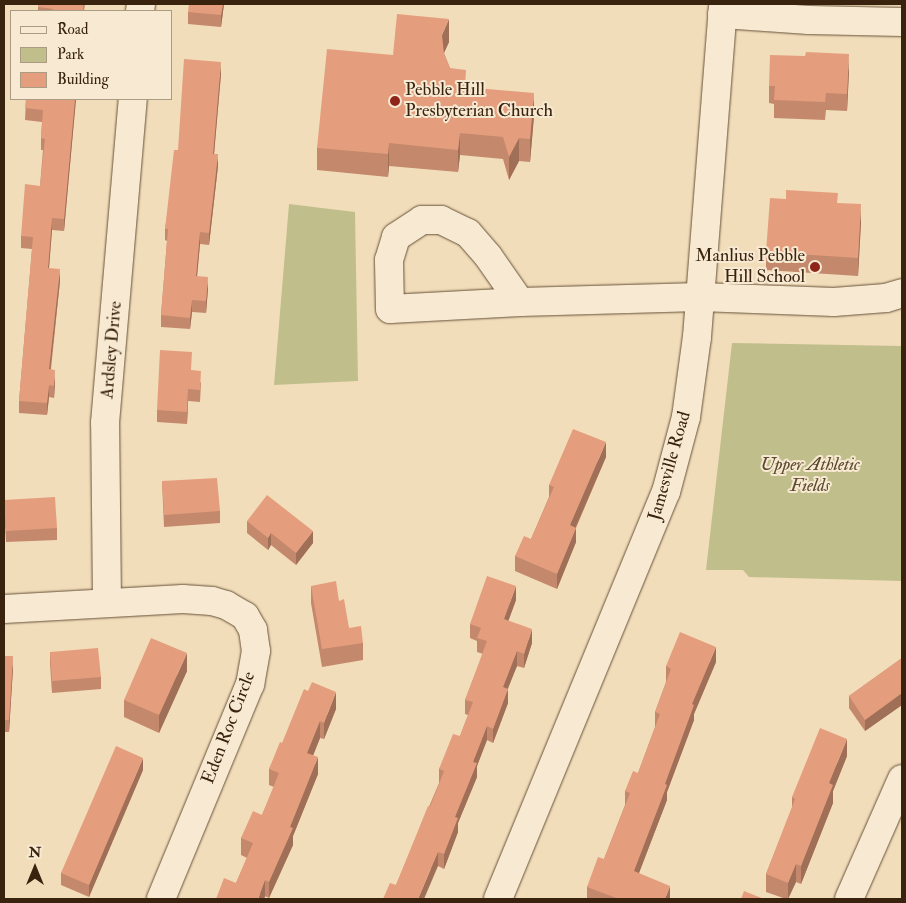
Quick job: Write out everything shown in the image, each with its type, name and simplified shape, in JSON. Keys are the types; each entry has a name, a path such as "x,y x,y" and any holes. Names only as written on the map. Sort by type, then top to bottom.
{"street":[{"path":"723,9 809,20 902,22"},
{"name":"Jamesville Road","path":"498,899 666,492 686,417 700,297 723,9"},
{"name":"Ardsley Drive","path":"108,603 105,423 133,100"},
{"path":"520,302 488,256 468,233 441,220 422,220 396,237 389,260 390,309 520,302 700,297 834,302 886,298 902,293"},
{"name":"Eden Roc Circle","path":"4,609 183,598 226,604 244,616 253,630 256,651 250,684 161,899"},
{"path":"849,899 902,780"}],"green space":[{"path":"289,204 355,212 358,381 274,385"},
{"name":"Upper Athletic Fields","path":"732,343 902,346 902,581 749,577 743,570 706,570"}],"building":[{"path":"38,4 83,4 83,10 52,10 38,7"},
{"path":"189,4 223,4 221,15 188,12"},
{"name":"Pebble Hill Presbyterian Church","path":"397,14 449,19 442,35 444,54 450,68 466,70 465,87 534,93 530,139 519,138 509,157 503,137 460,133 458,150 389,143 388,154 317,148 327,49 393,55"},
{"path":"806,52 849,54 847,94 826,93 825,102 774,100 775,86 769,86 770,55 805,56"},
{"path":"184,59 221,62 213,154 218,154 209,233 200,232 196,276 208,277 206,301 192,300 190,318 161,315 168,229 165,229 174,150 178,150"},
{"path":"26,100 75,100 64,219 52,218 48,268 60,269 49,369 55,370 54,386 49,385 47,403 19,401 33,237 21,236 25,184 40,186 45,139 41,138 43,110 25,108"},
{"path":"786,190 838,193 837,203 861,204 858,258 766,252 770,198 786,199"},
{"path":"160,350 192,352 191,370 201,371 200,390 188,389 187,412 157,410"},
{"path":"573,429 606,442 570,525 576,528 557,574 515,556 524,536 531,539 554,487 549,485"},
{"path":"217,478 220,511 164,515 162,481"},
{"path":"267,495 313,531 296,553 271,533 268,538 247,521"},
{"path":"55,497 57,528 6,531 4,500"},
{"path":"487,576 516,586 504,619 532,629 524,654 517,651 503,687 508,689 493,729 487,726 473,762 477,763 455,817 458,818 444,854 438,852 418,899 383,899 390,883 396,885 444,771 439,769 453,734 460,736 473,702 465,700 487,641 477,638 481,628 470,624"},
{"path":"336,581 339,601 344,599 349,628 361,626 363,643 322,649 311,586"},
{"path":"680,632 716,647 692,704 694,705 665,784 667,785 634,871 670,886 665,899 619,899 587,887 598,857 604,859 630,793 625,791 633,771 638,773 660,714 655,712 671,669 666,666"},
{"path":"151,638 187,653 159,715 124,700"},
{"path":"98,648 101,677 52,681 50,652"},
{"path":"4,656 13,656 9,720 4,720"},
{"path":"902,658 902,693 865,720 849,696"},
{"path":"312,682 336,692 324,723 320,721 307,753 318,757 290,827 293,828 269,882 265,880 258,899 216,899 224,878 236,883 253,843 241,838 253,811 262,815 279,773 269,769 304,689 308,691"},
{"path":"820,728 847,739 829,783 833,785 801,866 796,864 788,883 766,874 795,799 792,797"},
{"path":"116,746 143,758 89,885 61,873"},
{"path":"744,891 764,899 741,899"}],"place":[{"name":"Pebble Hill Presbyterian Church","path":"395,101"},
{"name":"Manlius Pebble Hill School","path":"815,267"}]}
